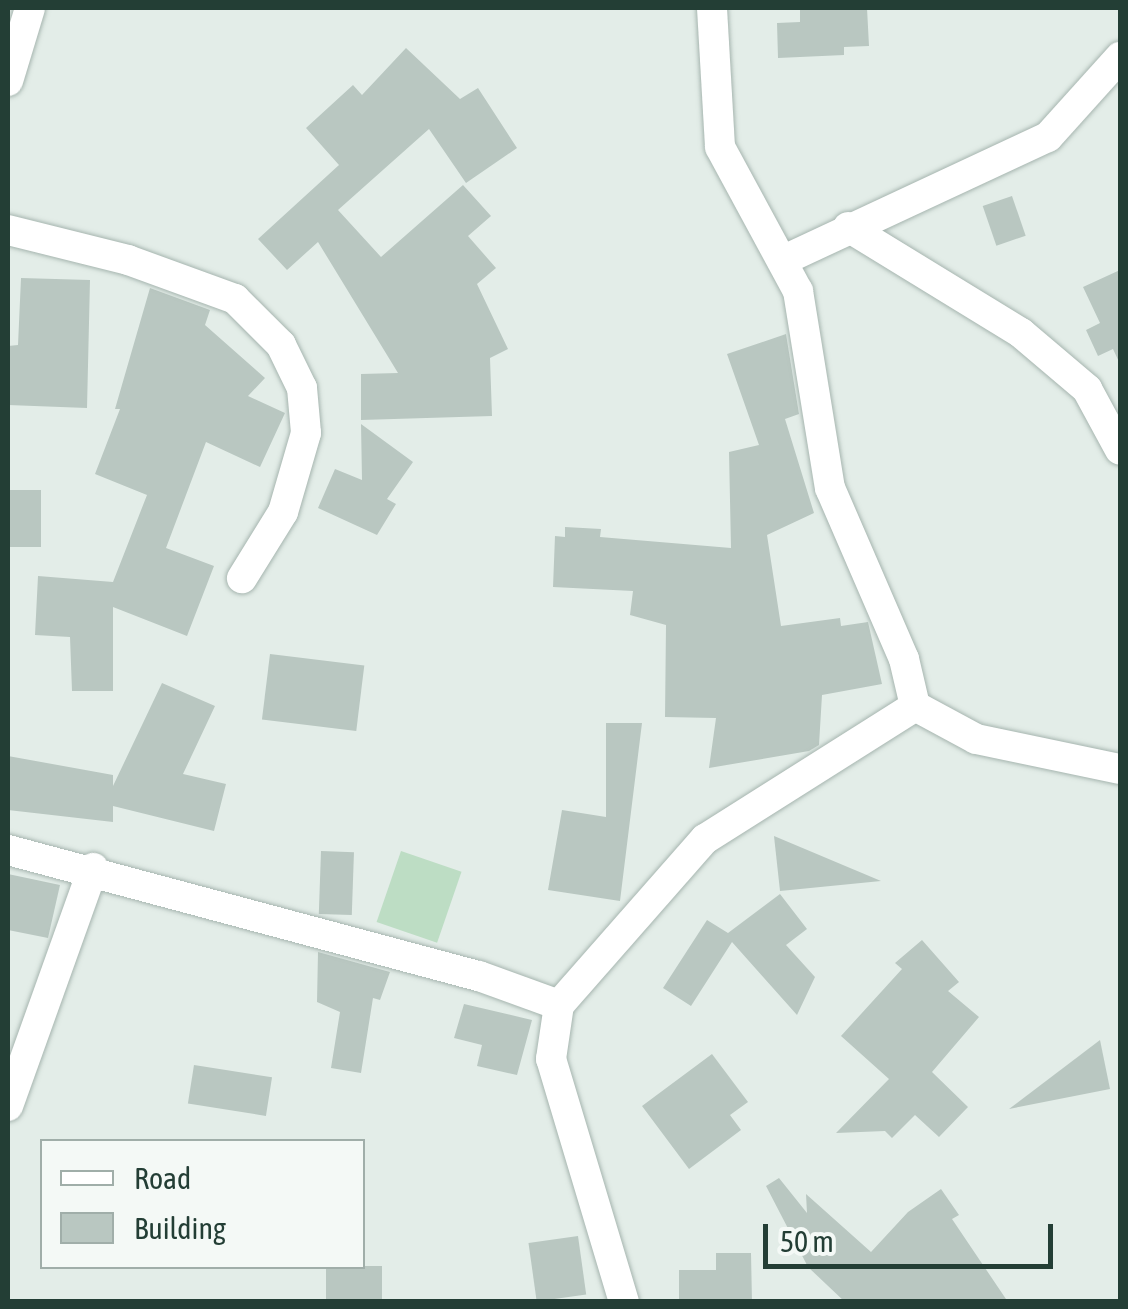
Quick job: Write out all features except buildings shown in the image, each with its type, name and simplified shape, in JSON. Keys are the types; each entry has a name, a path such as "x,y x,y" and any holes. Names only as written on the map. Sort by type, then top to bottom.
{"street":[{"path":"8,81 30,8"},
{"path":"712,8 720,146 786,258 798,290 830,488 904,659 915,706 976,738 1120,769"},
{"path":"786,258 848,227 911,206 1048,137 1120,58"},
{"path":"848,227 1021,333 1088,389 1120,450"},
{"path":"8,230 128,260 235,299 281,345 302,388 306,433 283,512 242,578"},
{"path":"624,1302 551,1058 559,1006 705,839 915,706"},
{"path":"8,850 93,868 298,932 479,976 559,1006"},
{"path":"8,1106 93,868"}],"green space":[{"path":"401,851 462,872 437,943 377,922"}]}
